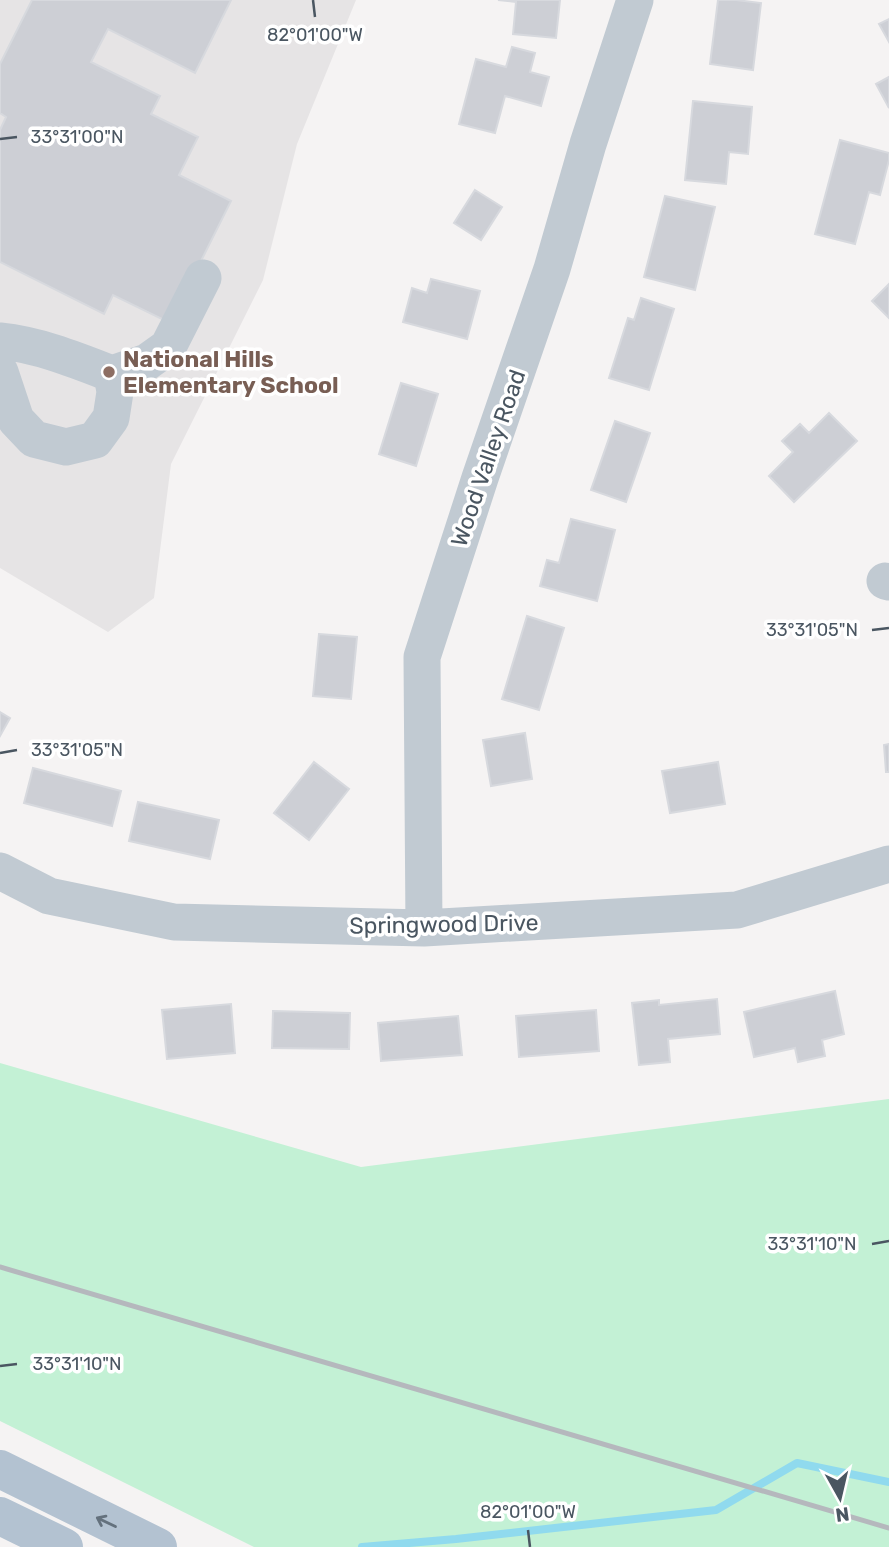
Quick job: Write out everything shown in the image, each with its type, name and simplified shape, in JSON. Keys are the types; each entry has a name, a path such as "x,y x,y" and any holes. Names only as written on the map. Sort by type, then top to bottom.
{"main road":[{"path":"0,1469 158,1547"},
{"path":"0,1516 64,1547"}],"street":[{"name":"Wood Valley Road","path":"424,928 422,657 552,269 588,144 635,0"},
{"path":"0,341 20,343 112,374 146,362 168,347 204,278"},
{"path":"0,372 16,420 34,439 66,447 95,440 111,418 115,392 112,374"},
{"name":"Springwood Drive","path":"0,872 49,896 174,922 424,928 737,910 889,864"}],"shaded area":[{"name":"National Hills Elementary School","path":"0,0 356,0 297,144 263,280 171,464 154,598 108,632 0,568"}],"green space":[{"path":"0,1063 361,1167 889,1099 889,1547 254,1547 0,1421"}],"building":[{"path":"32,0 231,0 195,73 108,29 91,62 160,96 151,114 198,137 179,175 231,201 170,323 113,295 104,314 0,262 0,130 6,117 0,113 0,64"},
{"path":"498,0 560,0 556,38 513,34 516,2"},
{"path":"718,0 761,3 753,70 710,64"},
{"path":"889,19 889,42 879,24"},
{"path":"512,47 535,53 530,72 549,77 541,106 505,96 495,133 459,124 476,59 506,67"},
{"path":"889,77 889,108 876,84"},
{"path":"693,101 752,107 748,154 729,152 726,184 685,180"},
{"path":"840,140 889,153 880,195 869,192 855,244 815,234"},
{"path":"475,190 502,207 481,240 454,223"},
{"path":"665,196 715,207 695,290 644,277"},
{"path":"431,279 480,291 467,339 403,322 412,288 427,293"},
{"path":"889,284 889,318 872,301"},
{"path":"641,298 674,309 649,390 609,378 628,318 634,320"},
{"path":"401,383 438,394 416,466 379,454"},
{"path":"829,413 857,441 794,502 769,476 793,452 782,441 800,424 809,433"},
{"path":"615,421 650,433 626,502 591,490"},
{"path":"571,519 615,530 597,601 540,586 547,560 559,563"},
{"path":"527,616 564,628 539,710 502,699"},
{"path":"319,634 357,637 351,699 313,696"},
{"path":"0,712 10,718 0,736"},
{"path":"525,733 532,779 491,786 483,740"},
{"path":"889,744 889,772 886,772 884,745"},
{"path":"314,762 349,789 309,840 274,813"},
{"path":"718,762 725,804 670,813 662,771"},
{"path":"33,768 121,791 112,826 24,803"},
{"path":"138,802 219,820 210,859 129,841"},
{"path":"835,991 844,1034 822,1040 825,1056 798,1062 795,1048 754,1057 744,1012"},
{"path":"717,999 720,1034 668,1039 670,1062 639,1065 632,1003 659,1000 659,1005"},
{"path":"231,1004 235,1053 167,1059 162,1010"},
{"path":"596,1010 599,1051 519,1057 516,1016"},
{"path":"273,1011 350,1013 349,1049 272,1048"},
{"path":"458,1016 462,1055 381,1061 378,1023"}],"waterway":[{"path":"362,1547 716,1510 797,1463 889,1482"}],"railway":[{"path":"0,1267 889,1528"}],"place":[{"name":"National Hills Elementary School","path":"109,372"}]}
